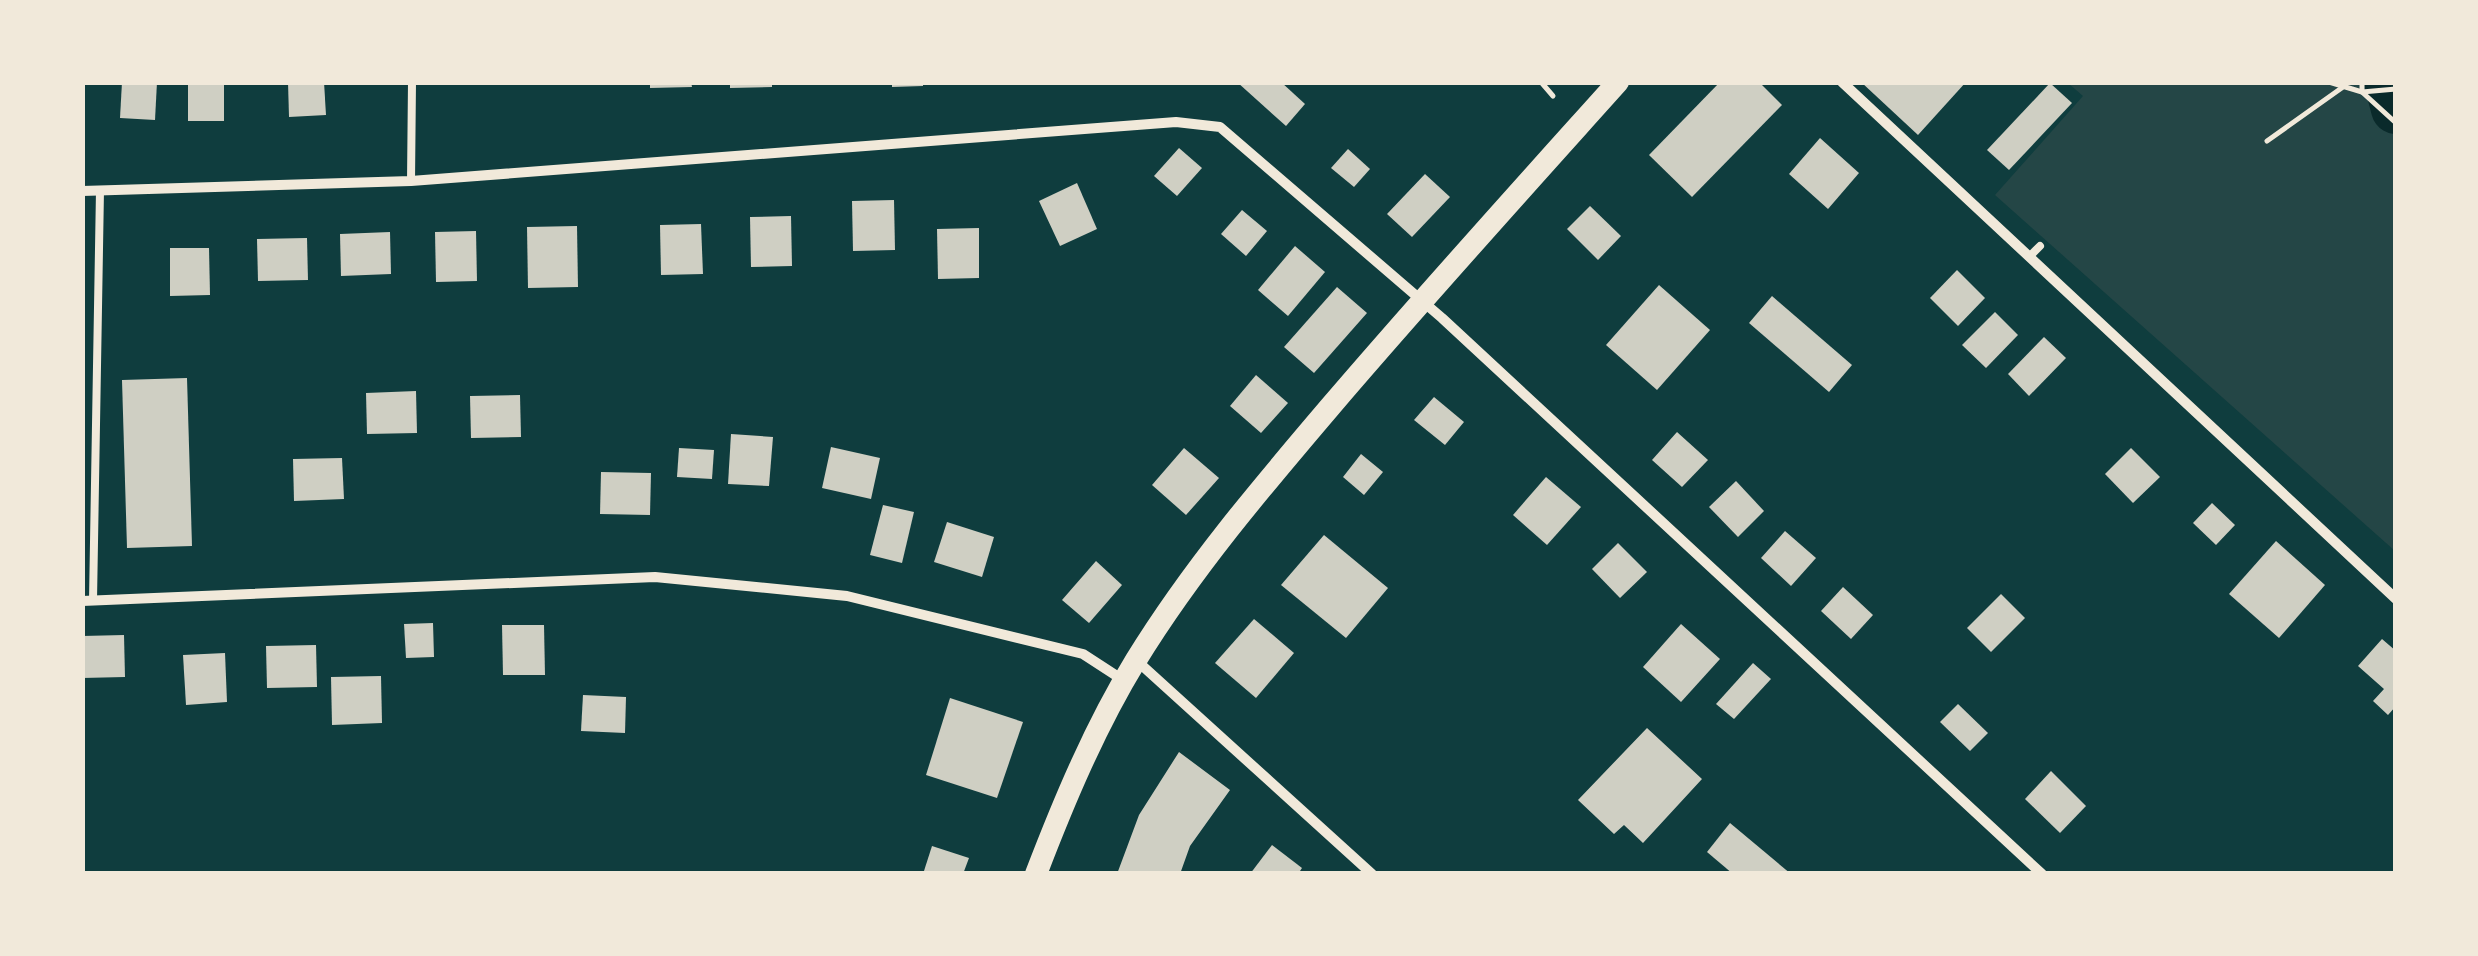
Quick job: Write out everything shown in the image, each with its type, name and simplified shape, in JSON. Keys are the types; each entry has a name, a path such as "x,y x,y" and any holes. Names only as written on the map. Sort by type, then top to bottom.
{"main road":[{"path":"1036,874 1066,796 1130,670 1245,506 1421,300 1618,82"}],"street":[{"path":"1842,82 2396,599"},
{"path":"82,191 411,180 1176,122 1220,126 1421,300 2042,874"},
{"path":"88,601 656,577 847,596 1083,654 1130,670 1372,874"}],"lane":[{"path":"411,180 412,82"},
{"path":"88,601 100,190"},
{"path":"2029,257 2040,246"}],"path":[{"path":"1541,82 1554,96"},
{"path":"2329,82 2362,92 2396,89"},
{"path":"2362,82 2362,92 2396,124"},
{"path":"2267,141 2343,87"}],"shaded area":[{"path":"2068,83 2395,83 2395,551 1995,195 2083,96"}],"building":[{"path":"122,82 157,82 155,120 120,118"},
{"path":"188,82 224,82 224,121 188,121"},
{"path":"288,82 324,82 326,115 289,117"},
{"path":"650,82 691,82 692,87 650,88"},
{"path":"730,82 772,82 772,87 730,88"},
{"path":"892,82 923,82 923,86 892,87"},
{"path":"1237,82 1281,82 1305,104 1286,126"},
{"path":"1720,82 1759,82 1782,105 1692,197 1649,155"},
{"path":"1861,82 1966,82 1918,135"},
{"path":"2050,83 2072,103 2009,170 1987,150"},
{"path":"1820,138 1859,173 1828,209 1789,174"},
{"path":"1179,148 1202,168 1177,196 1154,176"},
{"path":"1348,149 1370,169 1354,187 1331,168"},
{"path":"1425,174 1450,197 1412,237 1387,214"},
{"path":"1077,183 1097,229 1060,246 1039,201"},
{"path":"894,200 895,250 853,251 852,201"},
{"path":"1590,206 1621,236 1598,260 1567,229"},
{"path":"1242,210 1267,231 1246,256 1221,234"},
{"path":"791,216 792,266 751,267 750,217"},
{"path":"701,224 703,274 661,275 660,225"},
{"path":"577,226 578,287 528,288 527,227"},
{"path":"979,228 979,278 938,279 937,229"},
{"path":"476,231 477,281 436,282 435,232"},
{"path":"390,232 391,274 341,276 340,234"},
{"path":"307,238 308,280 258,281 257,239"},
{"path":"1295,246 1325,272 1288,316 1258,290"},
{"path":"170,248 209,248 210,295 170,296"},
{"path":"1957,270 1985,298 1958,326 1930,298"},
{"path":"1659,285 1710,330 1657,390 1606,345"},
{"path":"1337,287 1367,313 1314,373 1284,347"},
{"path":"1772,296 1852,365 1829,392 1749,323"},
{"path":"1995,312 2018,335 1986,368 1962,345"},
{"path":"2044,337 2066,358 2029,396 2008,374"},
{"path":"1256,375 1288,403 1261,433 1230,406"},
{"path":"187,378 192,546 127,548 122,380"},
{"path":"416,391 417,433 367,434 366,393"},
{"path":"520,395 521,437 471,438 470,396"},
{"path":"1434,397 1464,422 1445,445 1414,420"},
{"path":"1677,432 1708,460 1682,487 1652,460"},
{"path":"731,434 773,437 769,486 728,484"},
{"path":"831,447 880,458 871,499 822,488"},
{"path":"679,448 714,450 712,479 677,477"},
{"path":"1184,448 1219,478 1186,515 1152,485"},
{"path":"2131,448 2160,477 2133,503 2105,474"},
{"path":"1361,454 1383,472 1364,495 1343,477"},
{"path":"342,458 344,499 294,501 293,459"},
{"path":"601,472 651,473 650,515 600,514"},
{"path":"1546,477 1581,507 1547,545 1513,515"},
{"path":"1736,481 1764,511 1738,537 1709,507"},
{"path":"2212,503 2235,525 2216,545 2193,523"},
{"path":"883,505 914,512 902,563 870,555"},
{"path":"947,522 994,537 982,577 934,562"},
{"path":"1785,531 1816,558 1791,586 1761,558"},
{"path":"1324,535 1388,588 1346,638 1281,585"},
{"path":"2276,541 2325,585 2279,638 2229,594"},
{"path":"1618,543 1647,572 1620,598 1592,569"},
{"path":"1096,561 1122,585 1089,623 1062,600"},
{"path":"1843,587 1873,615 1851,639 1821,611"},
{"path":"2001,594 2025,618 1991,652 1967,628"},
{"path":"1254,619 1294,653 1256,698 1215,663"},
{"path":"433,623 434,657 406,658 404,624"},
{"path":"1681,624 1720,659 1681,702 1643,667"},
{"path":"502,625 544,625 545,675 503,675"},
{"path":"124,635 125,677 82,678 82,636"},
{"path":"2382,639 2396,651 2396,706 2388,715 2373,701 2384,689 2358,666"},
{"path":"316,645 317,687 267,688 266,646"},
{"path":"225,653 227,702 186,705 183,655"},
{"path":"1753,663 1771,679 1734,719 1716,704"},
{"path":"381,676 382,723 332,725 331,677"},
{"path":"583,695 626,697 625,733 581,731"},
{"path":"950,698 1023,722 997,798 926,775"},
{"path":"1958,704 1988,733 1970,751 1940,722"},
{"path":"1647,728 1702,779 1643,843 1624,825 1614,834 1578,800"},
{"path":"1179,752 1230,790 1190,846 1180,874 1117,874 1139,815"},
{"path":"2051,771 2086,806 2060,833 2025,799"},
{"path":"1730,823 1791,874 1733,874 1707,852"},
{"path":"1272,845 1302,868 1298,874 1250,874"},
{"path":"932,846 969,858 963,874 923,874"}],"waterway":[{"path":"2389,82 2396,109"}]}
